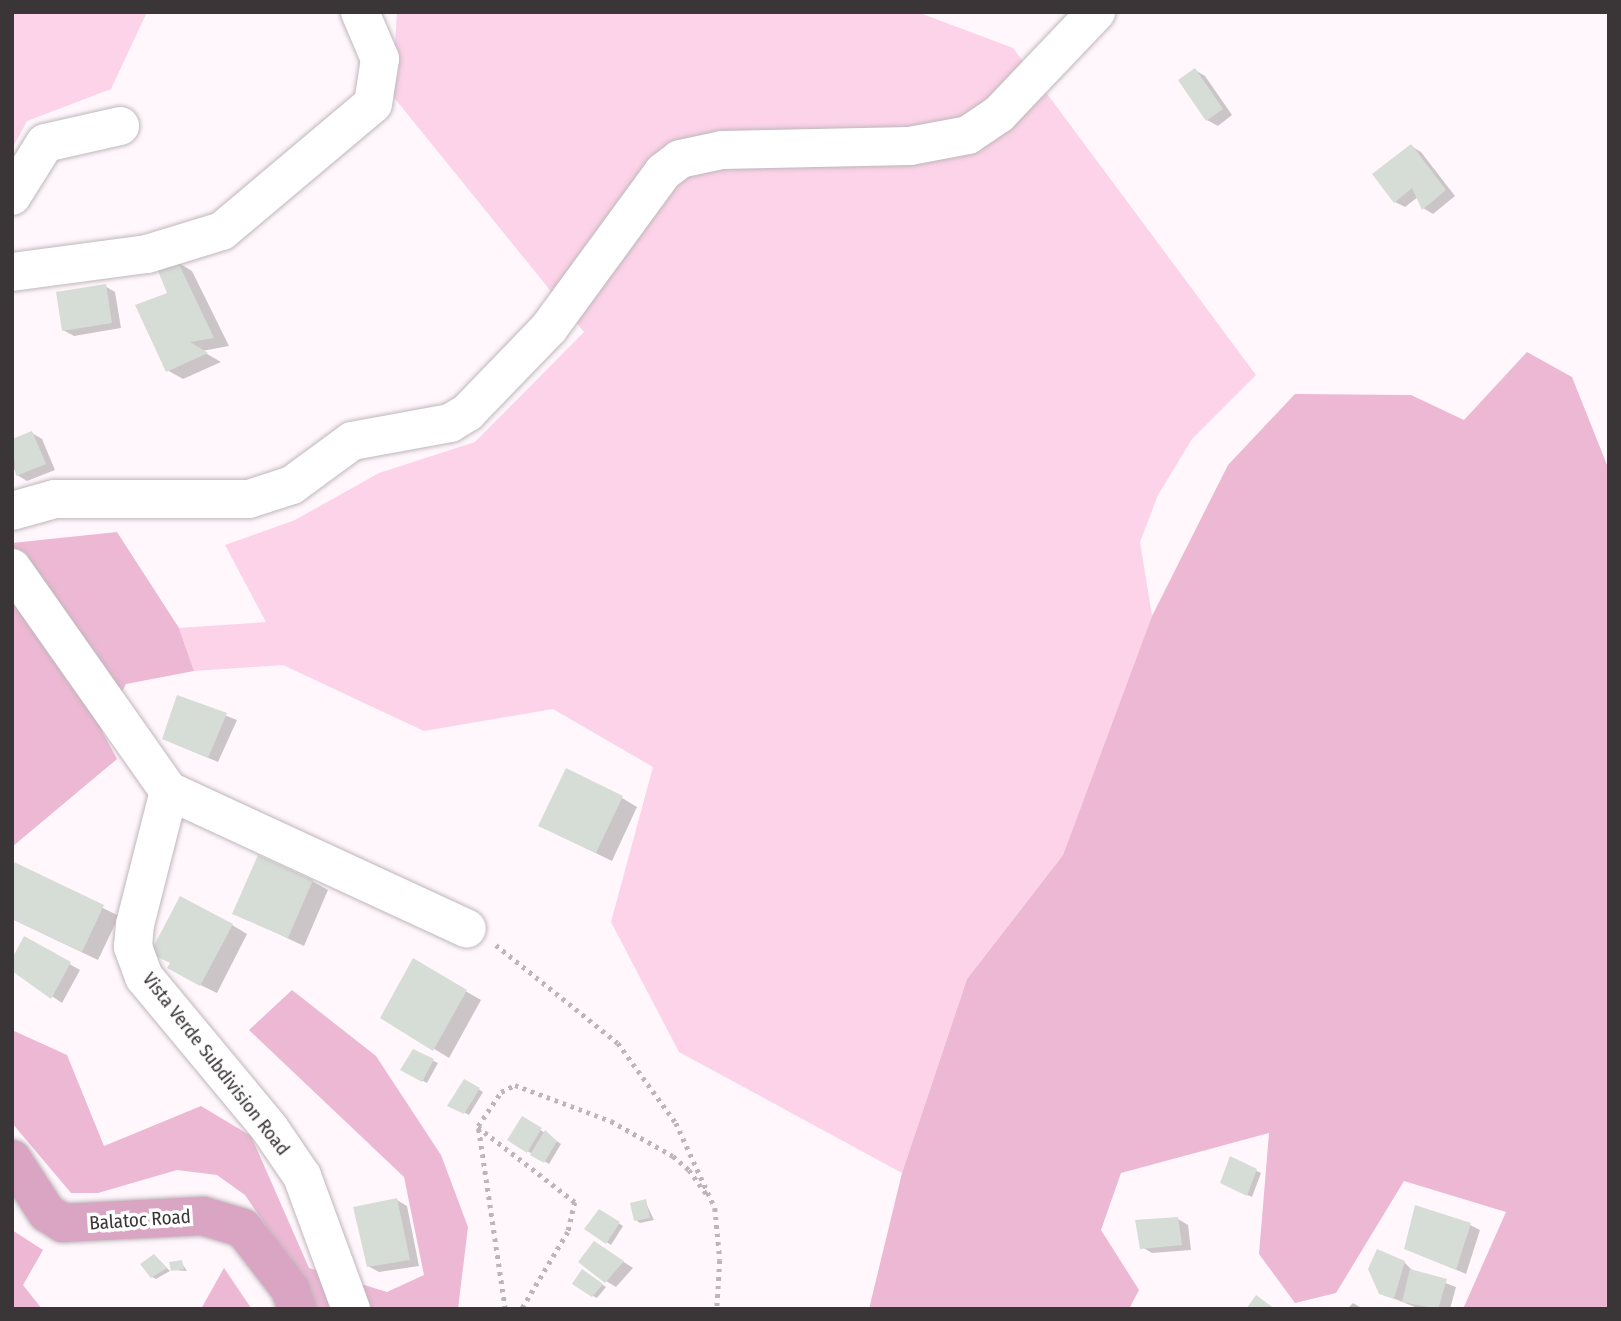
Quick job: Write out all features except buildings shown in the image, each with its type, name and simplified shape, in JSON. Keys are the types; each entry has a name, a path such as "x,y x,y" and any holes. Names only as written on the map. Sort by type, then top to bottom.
{"main road":[{"name":"Balatoc Road","path":"12,1159 47,1213 63,1223 203,1216 243,1228 290,1289 297,1309"}],"street":[{"path":"12,272 147,254 222,231 373,104 380,59 360,12"},
{"path":"12,511 67,498 249,499 292,485 352,441 450,423 468,412 549,328 663,172 680,159 722,150 909,146 968,135 999,114 1096,12"},
{"path":"12,196 45,143 120,126"},
{"path":"12,568 169,791 467,929"},
{"name":"Vista Verde Subdivision Road","path":"169,791 135,924 133,947 144,977 270,1129 302,1176 351,1309"}],"path":[{"path":"467,929 519,959 634,1061 676,1123 715,1208 720,1260 717,1309"},
{"path":"505,1309 478,1126 492,1101 515,1085 611,1121 673,1156 689,1170 715,1208"},
{"path":"478,1126 575,1202 568,1232 522,1309"}],"shaded area":[{"path":"12,12 147,12 111,89 27,121 12,149"},
{"path":"397,12 917,12 1013,48 1256,375 1192,439 1158,495 1140,542 1152,616 1063,855 967,979 902,1173 679,1052 611,922 653,767 553,709 424,731 283,665 194,671 179,628 266,622 225,545 295,520 379,473 475,442 584,332 392,95"},
{"path":"1527,352 1572,377 1609,470 1609,1309 1463,1309 1506,1212 1404,1181 1336,1293 1295,1303 1259,1254 1269,1133 1121,1173 1101,1230 1139,1290 1129,1309 869,1309 902,1173 967,979 1063,855 1152,616 1228,465 1295,394 1411,395 1464,420"},
{"path":"117,532 179,628 194,671 126,684 102,731 117,759 12,847 12,543"},
{"path":"292,990 376,1056 441,1155 468,1227 458,1309 316,1309 311,1293 245,1195 217,1175 177,1170 98,1193 71,1193 12,1123 12,1030 67,1055 104,1146 201,1106 251,1136 309,1268 387,1292 424,1275 404,1177 249,1030"},
{"path":"12,1230 43,1250 23,1285 42,1309 12,1309"},
{"path":"224,1268 251,1308 251,1309 201,1309"}]}
